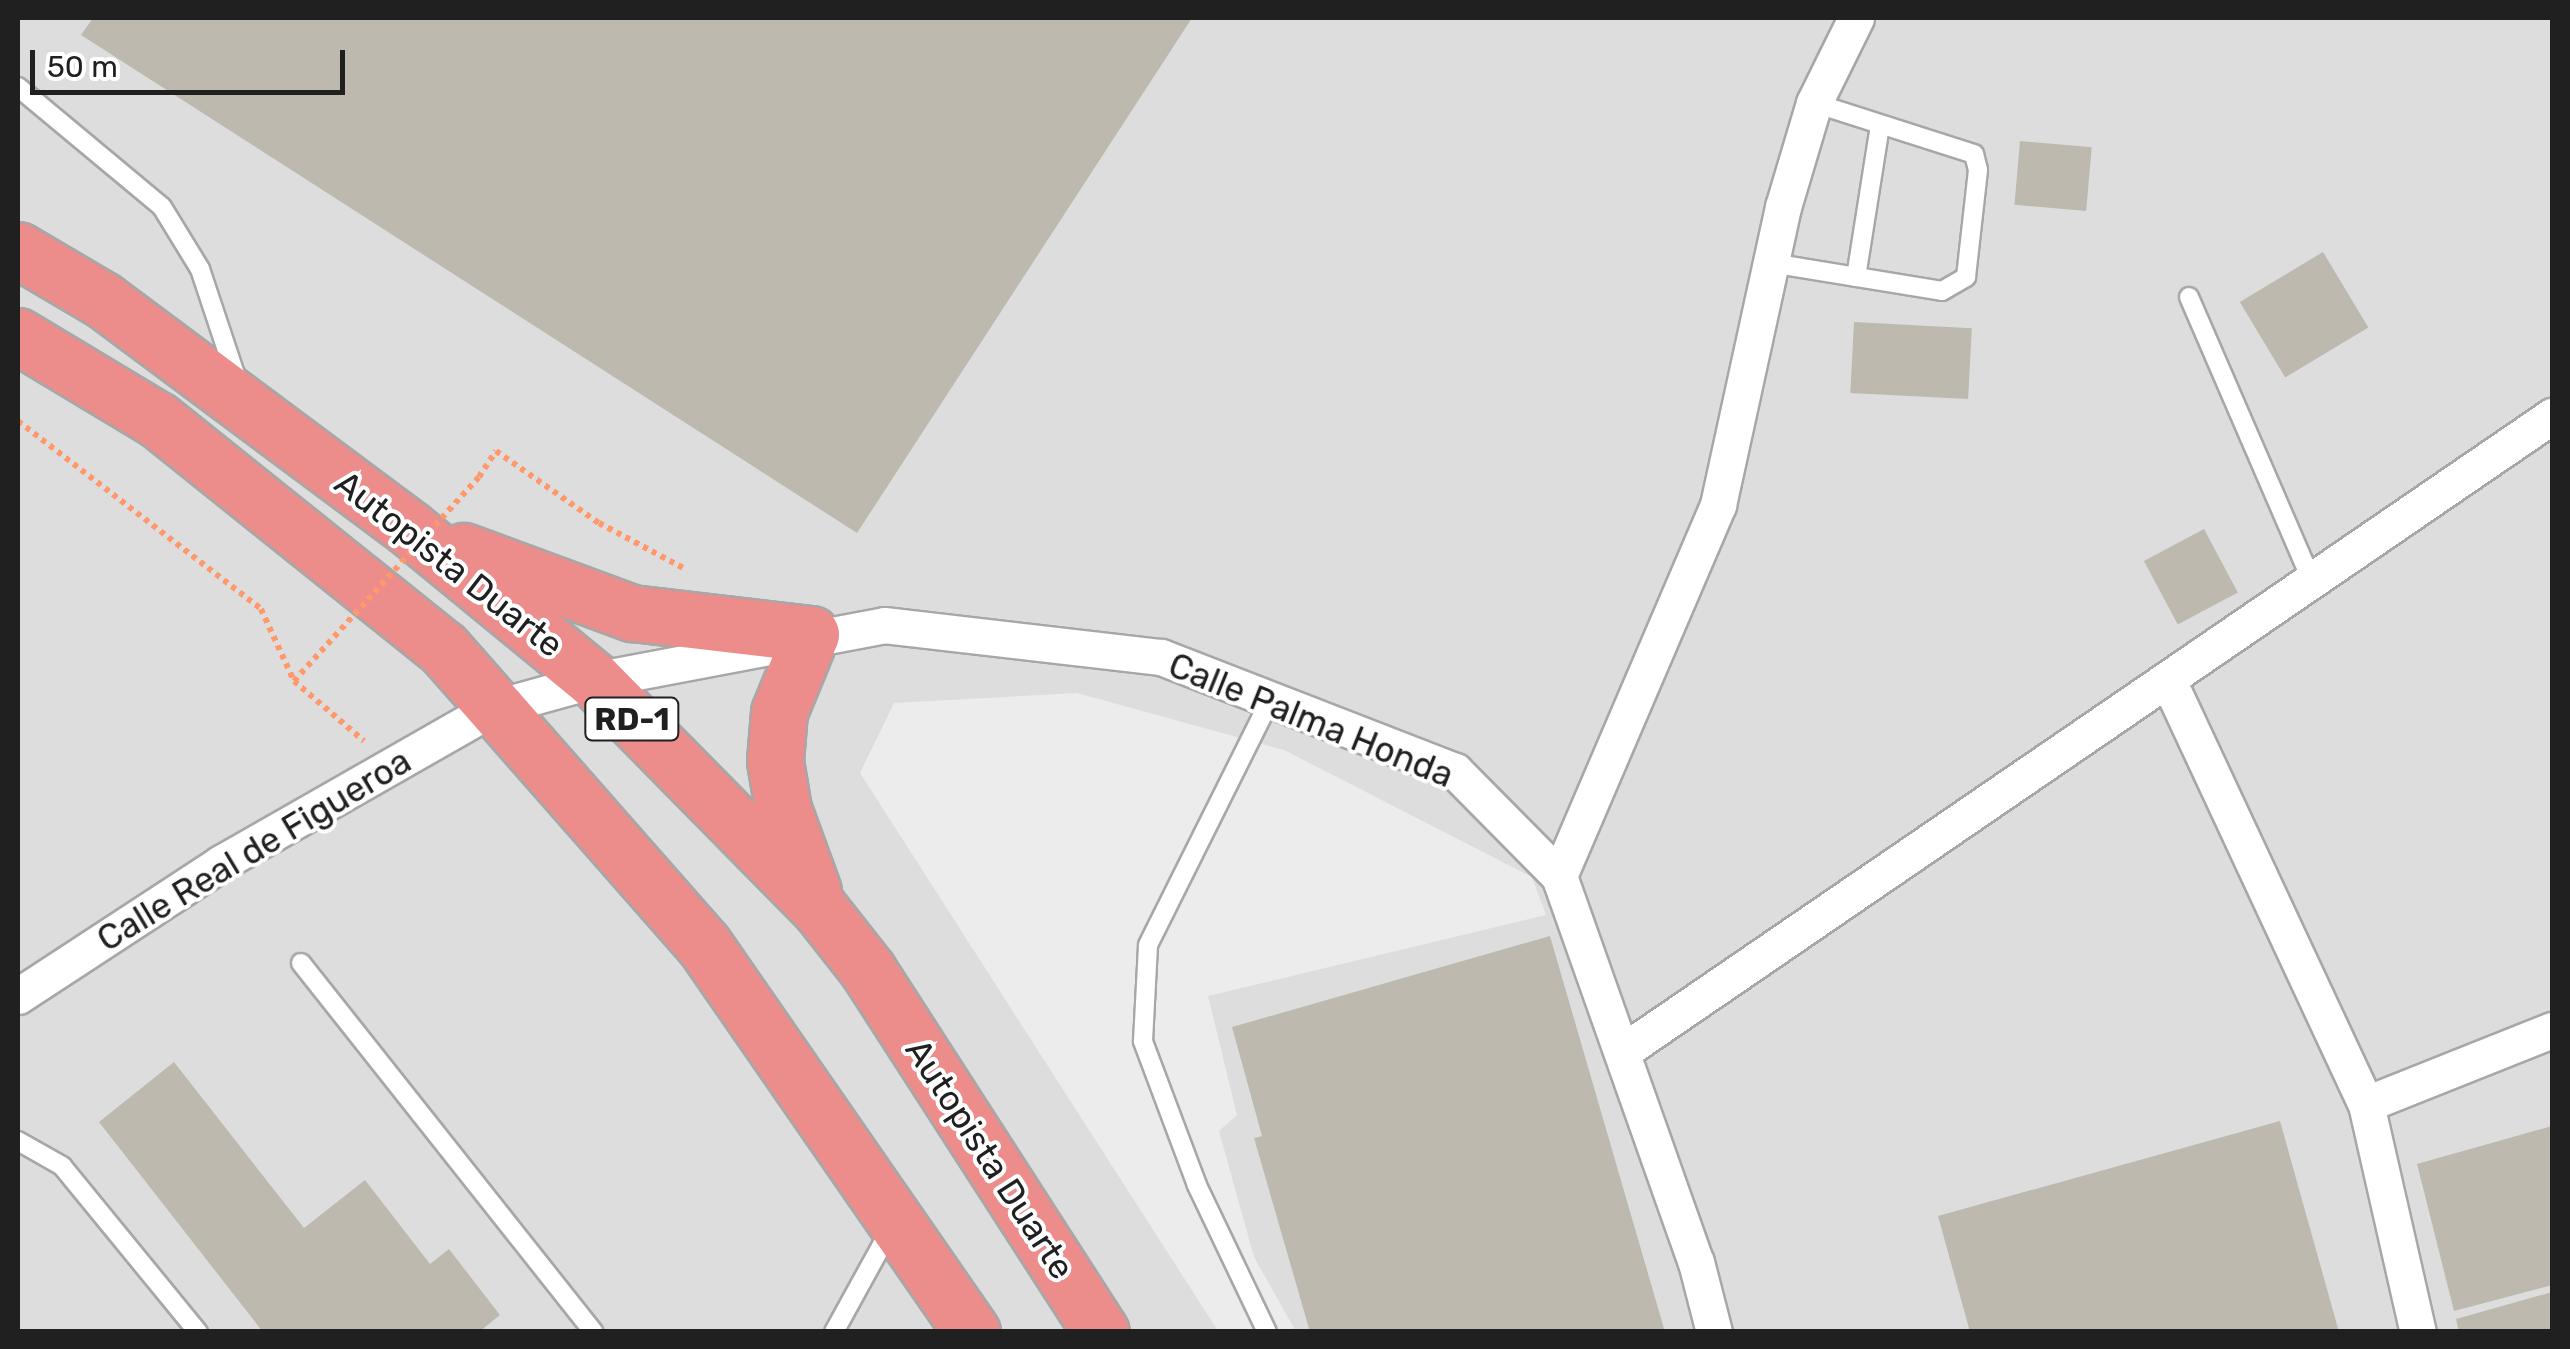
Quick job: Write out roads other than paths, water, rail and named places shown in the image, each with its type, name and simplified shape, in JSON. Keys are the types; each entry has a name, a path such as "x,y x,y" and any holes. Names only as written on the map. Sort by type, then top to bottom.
{"highway":[{"name":"Autopista Duarte","path":"18,250 104,300 408,528 594,680 819,908 867,969 1100,1332"},
{"name":"Autopista Duarte","path":"18,336 158,420 443,648 494,708 548,762 704,944 972,1332"},
{"path":"408,528 555,590 632,613 811,634 780,712 776,761 784,809 819,908"}],"street":[{"path":"1559,876 1718,505 1770,263 1814,103 1856,18"},
{"path":"1622,1052 2552,416"},
{"name":"Calle Palma Honda","path":"494,708 594,680 811,634 884,624 1161,657 1455,771 1559,876 1696,1262 1714,1332"},
{"path":"2168,680 2366,1104 2418,1332"},
{"name":"Calle Real de Figueroa","path":"18,996 221,863 494,708"},
{"path":"2366,1104 2552,1030"}],"lane":[{"path":"18,87 162,206 200,269 246,407"},
{"path":"1770,263 1942,292 1966,277 1978,170 1974,154 1814,103"},
{"path":"1856,277 1880,125"},
{"path":"2188,297 2312,581"},
{"path":"1268,1332 1198,1185 1143,1041 1148,944 1270,700"},
{"path":"301,962 592,1332"},
{"path":"18,1141 62,1166 198,1332"},
{"path":"834,1332 895,1221"}]}
